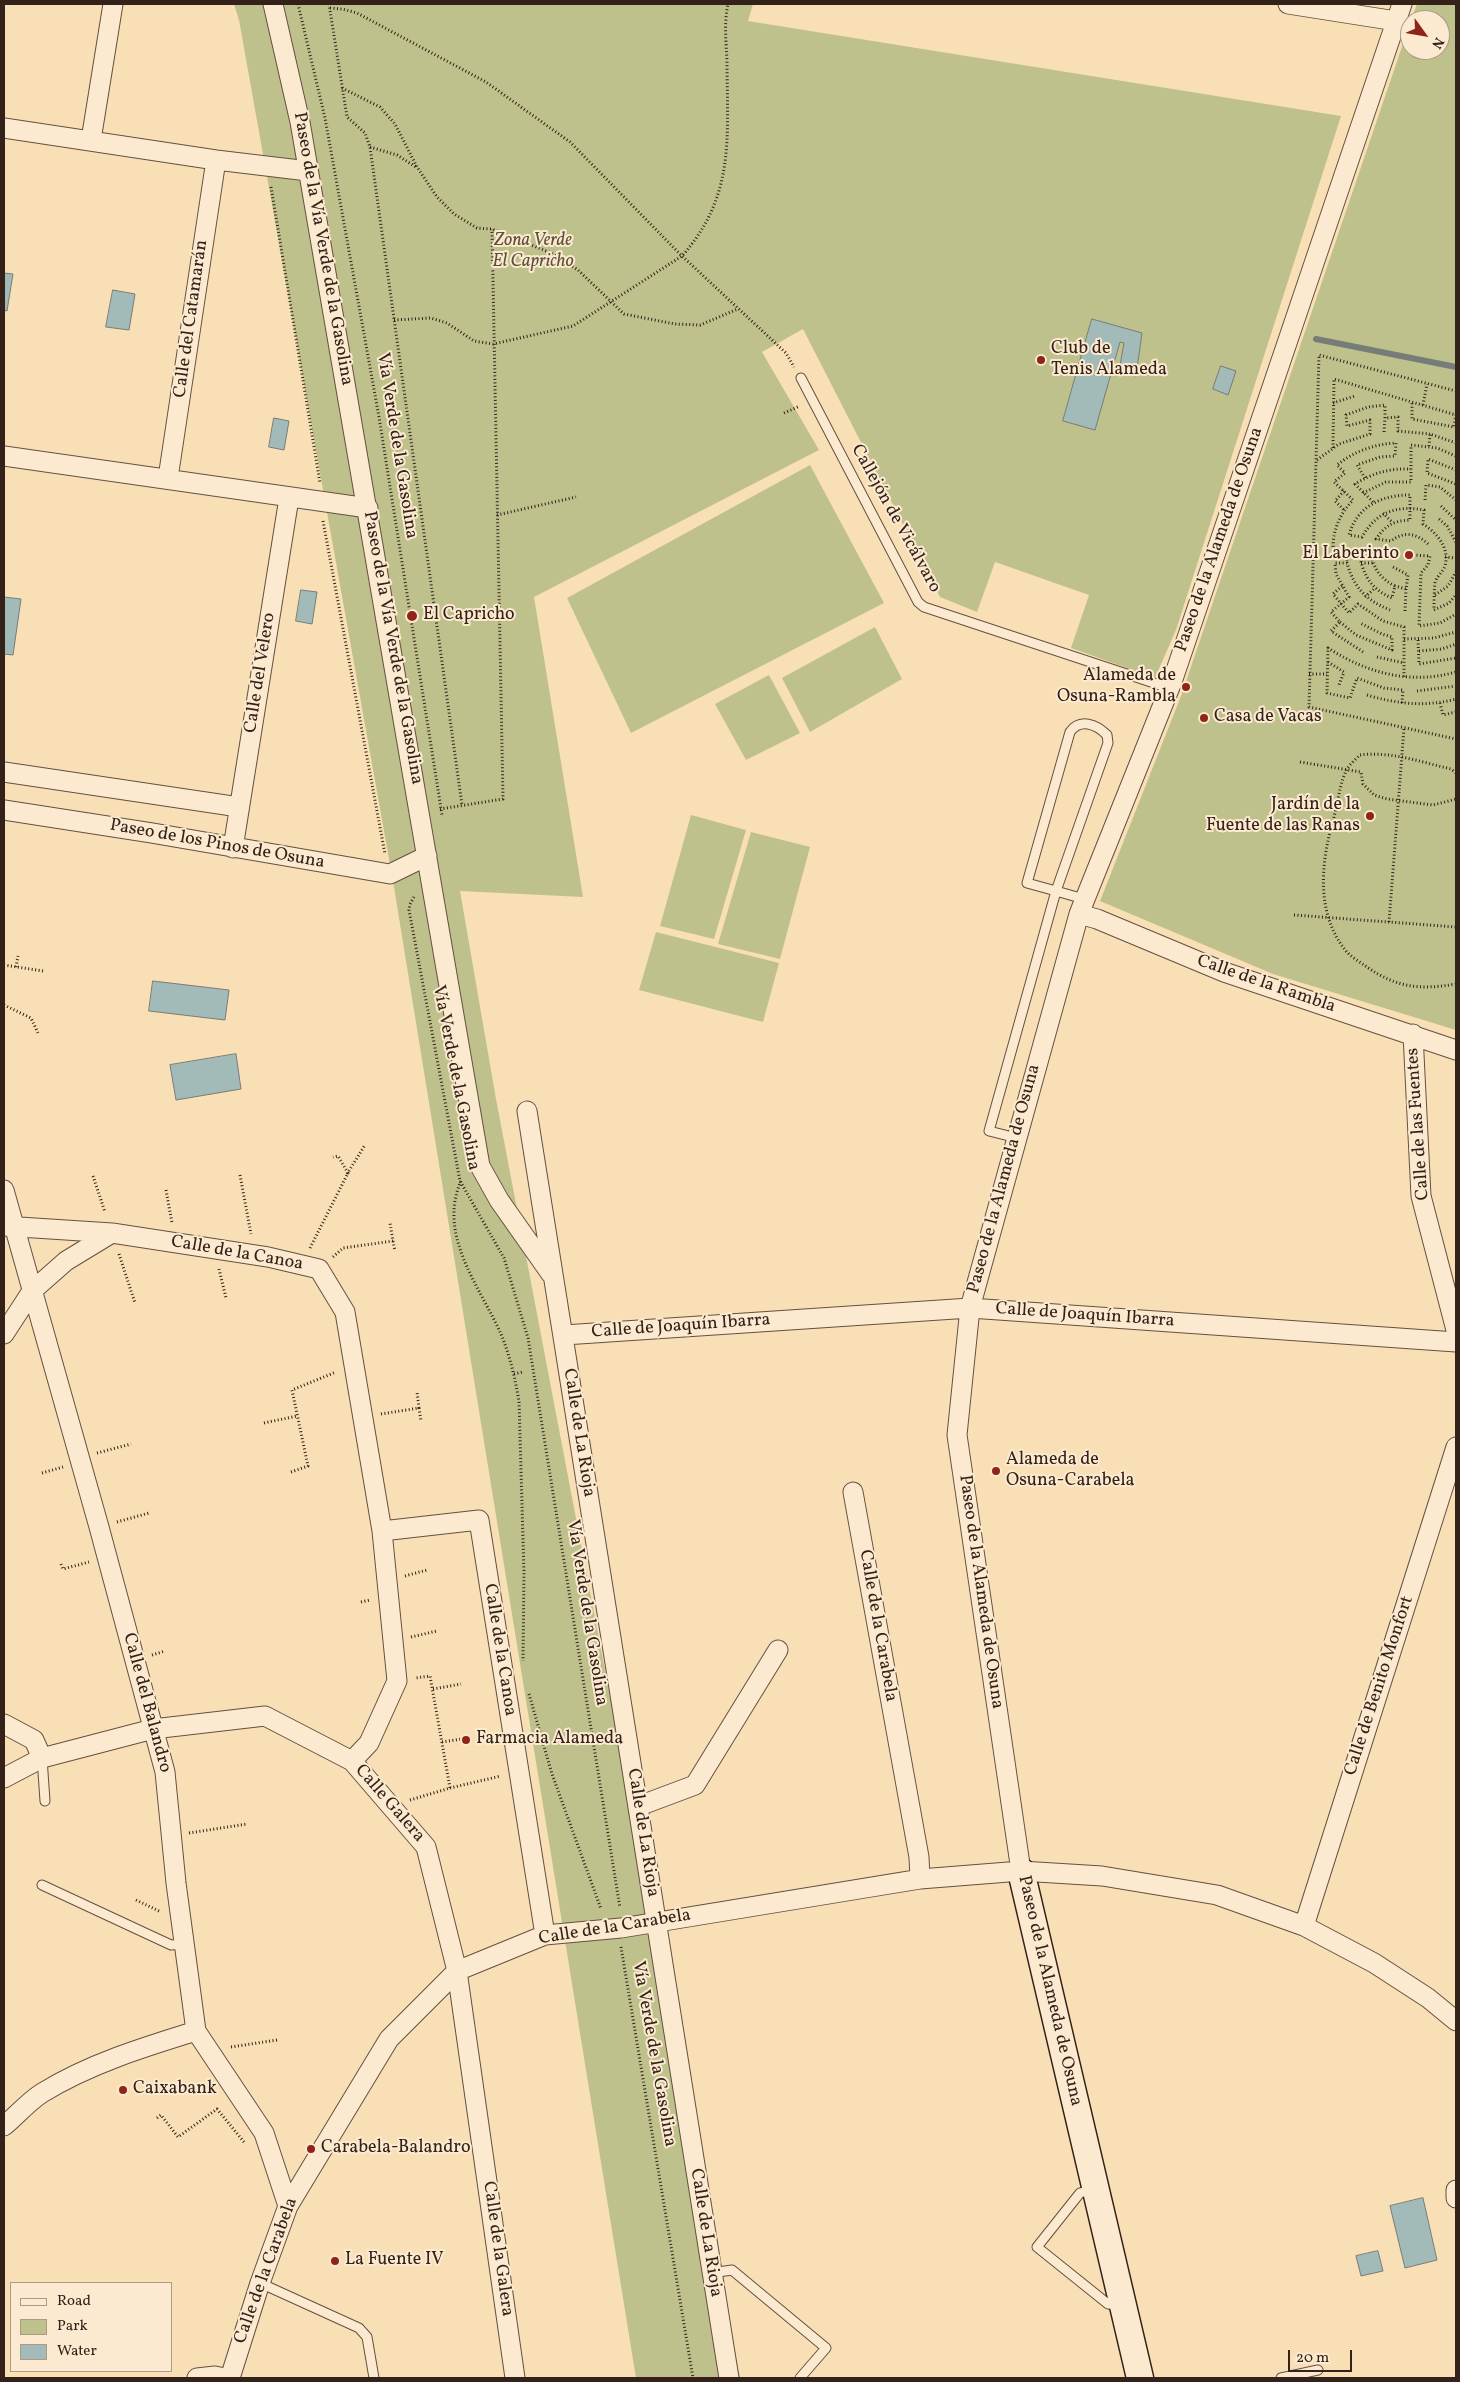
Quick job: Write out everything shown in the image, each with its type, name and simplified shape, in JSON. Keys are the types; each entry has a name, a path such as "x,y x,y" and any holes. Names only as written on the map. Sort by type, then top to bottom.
{"street":[{"path":"91,140 113,4"},
{"name":"Paseo de la Vía Verde de la Gasolina","path":"273,4 300,122 480,1166 498,1200 551,1274"},
{"name":"Paseo de la Alameda de Osuna","path":"1140,2378 1021,1871 957,1436 970,1308 1082,906 1169,688 1399,12 1288,4"},
{"path":"4,128 308,172"},
{"name":"Calle del Catamarán","path":"168,478 216,160"},
{"path":"4,456 368,508"},
{"name":"Calle del Velero","path":"233,848 289,498"},
{"path":"4,772 240,807"},
{"name":"Paseo de los Pinos de Osuna","path":"4,810 152,833 390,874 427,856"},
{"name":"Calle de la Rambla","path":"1082,906 1097,919 1224,972 1456,1050"},
{"name":"Calle de las Fuentes","path":"1413,1034 1422,1196 1456,1330"},
{"name":"Calle de La Rioja","path":"527,1111 551,1274 564,1335 597,1558 639,1806 729,2378"},
{"name":"Calle del Balandro","path":"4,1190 9,1226 32,1291 99,1527 165,1772 171,1835 196,2031 264,2133 288,2206"},
{"name":"Calle de la Canoa","path":"9,1226 112,1233 255,1255 319,1269 344,1312 382,1532 397,1681 369,1743 352,1761"},
{"path":"4,1334 32,1291 66,1261 112,1233"},
{"name":"Calle de Joaquín Ibarra","path":"564,1335 970,1308 1456,1342"},
{"path":"1456,1336 1456,1342"},
{"name":"Calle de Benito Monfort","path":"1304,1926 1456,1447"},
{"name":"Calle de la Carabela","path":"853,1492 919,1857 920,1879"},
{"name":"Calle de la Canoa","path":"382,1532 478,1520 545,1935"},
{"path":"639,1806 695,1785 778,1650"},
{"name":"Calle Galera","path":"4,1778 42,1758 153,1729 265,1716 352,1761 426,1847 457,1971"},
{"path":"4,1724 34,1740 42,1758"},
{"name":"Calle de la Carabela","path":"230,2378 260,2283 288,2206 389,2039 457,1971 545,1935 605,1930 920,1879 1021,1871 1102,1876 1217,1895 1304,1926 1374,1963 1428,1998 1456,2021"},
{"name":"Calle de la Galera","path":"457,1971 515,2378"},
{"path":"4,2126 41,2094 94,2067 145,2046 196,2031"},
{"path":"1456,2190 1456,2198"},
{"path":"197,2378 215,2376 225,2378"}],"lane":[{"name":"Callejón de Vicálvaro","path":"801,378 918,602 933,610 1169,688"},
{"path":"1017,1138 989,1131 1056,891 1108,743 1107,735 1100,728 1082,722 1075,724 1070,732 1027,883 1056,891 1082,906"},
{"path":"42,1758 44,1801"},
{"path":"42,1885 171,1945 185,1944"},
{"path":"1096,2189 1080,2193 1037,2247 1108,2304 1124,2305"},
{"path":"711,2273 732,2270 826,2348 800,2378"},
{"path":"260,2283 358,2328 367,2337 374,2378"},
{"path":"1281,2378 1318,2370"}],"path":[{"name":"Vía Verde de la Gasolina","path":"298,4 326,118 377,408 442,818"},
{"path":"329,4 347,117 365,133 370,147 462,805"},
{"path":"394,320 431,318 447,324 474,341 493,344 573,326 682,256 695,242 707,221 723,182 727,158 726,30 728,4"},
{"path":"330,8 342,9 357,14 486,82 570,142 682,256 786,353 801,378"},
{"path":"342,88 380,107 395,124 416,167 437,197 454,214 477,228 492,229 551,253 578,270 624,314 675,324 700,325 738,309"},
{"path":"370,147 397,155 416,167"},
{"path":"271,187 320,483"},
{"path":"433,810 503,799 492,229"},
{"path":"1456,391 1319,355 1309,674 1309,707 1456,739"},
{"path":"1333,448 1334,379 1423,405 1456,415 1454,427 1412,418 1412,402"},
{"path":"1423,405 1427,384"},
{"path":"1334,402 1355,396"},
{"path":"1317,460 1333,448 1370,434 1370,420 1347,426 1346,415 1368,407 1385,405 1384,432"},
{"path":"1385,418 1398,417 1398,431 1430,434 1456,443"},
{"path":"1429,446 1430,434"},
{"path":"1365,478 1357,465 1380,457 1395,456 1396,443 1375,446 1358,452 1337,464 1345,473 1334,482 1353,500 1344,510 1334,530 1332,548 1359,551 1364,575 1374,588 1392,598 1395,586"},
{"path":"1363,493 1386,482 1411,482 1411,445 1429,446 1456,456"},
{"path":"1456,470 1428,459 1427,473 1456,484"},
{"path":"1372,502 1355,484 1365,478 1388,470 1411,469"},
{"path":"1425,500 1426,485 1440,488 1456,500"},
{"path":"1344,491 1335,501 1344,510"},
{"path":"1428,544 1415,535 1406,534 1398,536 1391,541 1376,539 1383,529 1392,522 1410,520 1410,507 1410,495 1396,495 1372,502 1357,517 1349,535 1362,537 1371,523 1383,513 1410,507 1424,510 1423,524 1438,536 1443,545 1445,557 1445,564 1435,580 1434,610 1449,603 1456,595"},
{"path":"497,515 576,497"},
{"path":"1441,506 1456,520"},
{"path":"1383,513 1392,522"},
{"path":"323,518 386,857"},
{"path":"1438,519 1447,526 1456,542"},
{"path":"1347,550 1347,563 1351,578 1365,597 1390,610"},
{"path":"1388,558 1388,553 1372,552 1373,563 1380,576 1395,586 1406,589"},
{"path":"1413,555 1430,556 1428,564 1421,573 1419,626 1440,623 1456,614"},
{"path":"1445,557 1456,558"},
{"path":"1347,563 1335,563 1336,574 1350,597 1331,612 1356,635 1392,650 1392,637 1360,623"},
{"path":"1361,563 1373,563"},
{"path":"1393,567 1408,575 1405,611"},
{"path":"1435,596 1448,586 1456,572"},
{"path":"1342,586 1333,594 1340,605 1349,613 1358,604 1383,621 1404,627 1404,677"},
{"path":"1365,597 1374,588"},
{"path":"1340,622 1331,631 1363,652"},
{"path":"1404,639 1418,640 1456,632"},
{"path":"1418,640 1419,664 1456,658"},
{"path":"1419,652 1442,649 1456,644"},
{"path":"1402,703 1403,690 1384,688 1357,678 1350,698 1327,694 1328,648 1348,661 1391,676 1426,678 1456,672"},
{"path":"1377,657 1404,663"},
{"path":"1327,661 1344,672 1339,685"},
{"path":"1309,674 1327,674"},
{"path":"1417,691 1456,686"},
{"path":"1366,695 1421,705 1456,699"},
{"path":"1440,703 1443,715 1456,712"},
{"path":"1389,922 1404,728"},
{"path":"1456,773 1451,769 1402,757 1374,754 1360,755 1347,769 1324,857 1324,891 1327,918 1346,952 1401,986 1431,988 1456,984"},
{"path":"1300,762 1362,772 1363,784 1374,795 1398,802 1433,805 1456,799"},
{"name":"Vía Verde de la Gasolina","path":"418,896 412,897 409,910 460,1181 504,1258 528,1338 621,1913"},
{"path":"1294,915 1456,927"},
{"path":"16,967 18,956"},
{"path":"4,965 43,971"},
{"path":"4,1005 32,1018 38,1033"},
{"path":"302,1265 346,1176 365,1145"},
{"path":"333,1157 338,1156 348,1173 346,1176"},
{"path":"240,1175 255,1255"},
{"path":"93,1176 135,1303"},
{"path":"467,1177 460,1181 456,1201 454,1226 457,1239 472,1276 501,1335 514,1374 519,1401 524,1666"},
{"path":"166,1190 175,1242"},
{"path":"390,1222 395,1251"},
{"path":"343,1248 393,1241"},
{"path":"214,1248 226,1298"},
{"path":"291,1472 308,1466 292,1390 354,1365"},
{"path":"514,1374 523,1372"},
{"path":"418,1392 421,1421"},
{"path":"363,1416 419,1408"},
{"path":"264,1423 298,1416"},
{"path":"79,1458 131,1444"},
{"path":"99,1527 149,1513"},
{"path":"61,1564 63,1569 107,1557"},
{"path":"393,1640 437,1632"},
{"path":"397,1681 430,1676 450,1788"},
{"path":"433,1689 461,1684"},
{"path":"527,1689 552,1774 601,1909"},
{"path":"442,1742 469,1738"},
{"path":"390,1806 450,1788 519,1771"},
{"path":"171,1835 247,1824"},
{"name":"Vía Verde de la Gasolina","path":"621,1941 693,2378"},
{"path":"208,2051 277,2040"},
{"path":"157,2118 161,2115 178,2137 217,2109 248,2148"},
{"path":"234,2139 238,2135"}],"green space":[{"name":"Zona Verde El Capricho","path":"234,4 753,4 748,21 1341,116 1176,630 1155,678 1071,648 1089,595 995,562 977,612 940,597 803,329 762,352 819,450 534,597 583,897 460,891 496,1099 740,2378 636,2378 394,887 239,20"},
{"path":"1417,4 1456,4 1456,1030 1273,974 1100,901 1181,696 1400,52 1400,60 1450,60 1450,10 1415,10"},
{"path":"810,465 884,603 631,733 567,598"},
{"path":"875,627 902,679 810,732 782,678"},
{"path":"769,675 800,733 746,760 715,704"},
{"path":"691,815 746,830 714,939 660,926"},
{"path":"751,832 810,847 780,959 718,944"},
{"path":"656,932 779,963 763,1022 639,990"}],"water":[{"path":"4,273 13,274 7,311 4,310"},
{"path":"113,290 135,294 129,330 106,327"},
{"path":"1092,319 1142,333 1136,376 1119,371 1124,343 1120,342 1095,430 1063,421"},
{"path":"1221,366 1236,371 1228,395 1213,389"},
{"path":"274,418 289,421 284,450 269,447"},
{"path":"301,590 317,592 312,624 296,621"},
{"path":"4,597 21,599 13,655 4,654"},
{"path":"153,981 229,990 225,1020 149,1011"},
{"path":"236,1054 241,1089 176,1100 170,1065"},
{"path":"1423,2198 1437,2260 1405,2268 1390,2206"},
{"path":"1378,2251 1383,2271 1361,2276 1356,2256"}],"waterway":[{"path":"1316,339 1456,367"}],"place":[{"name":"Club de Tenis Alameda","path":"1041,360"},
{"name":"El Laberinto","path":"1409,555"},
{"name":"El Capricho","path":"412,616"},
{"name":"Alameda de Osuna-Rambla","path":"1186,687"},
{"name":"Casa de Vacas","path":"1204,718"},
{"name":"Jardín de la Fuente de las Ranas","path":"1370,816"},
{"name":"Alameda de Osuna-Carabela","path":"996,1471"},
{"name":"Farmacia Alameda","path":"466,1740"},
{"name":"Caixabank","path":"123,2090"},
{"name":"Carabela-Balandro","path":"311,2149"},
{"name":"La Fuente IV","path":"335,2261"}]}
